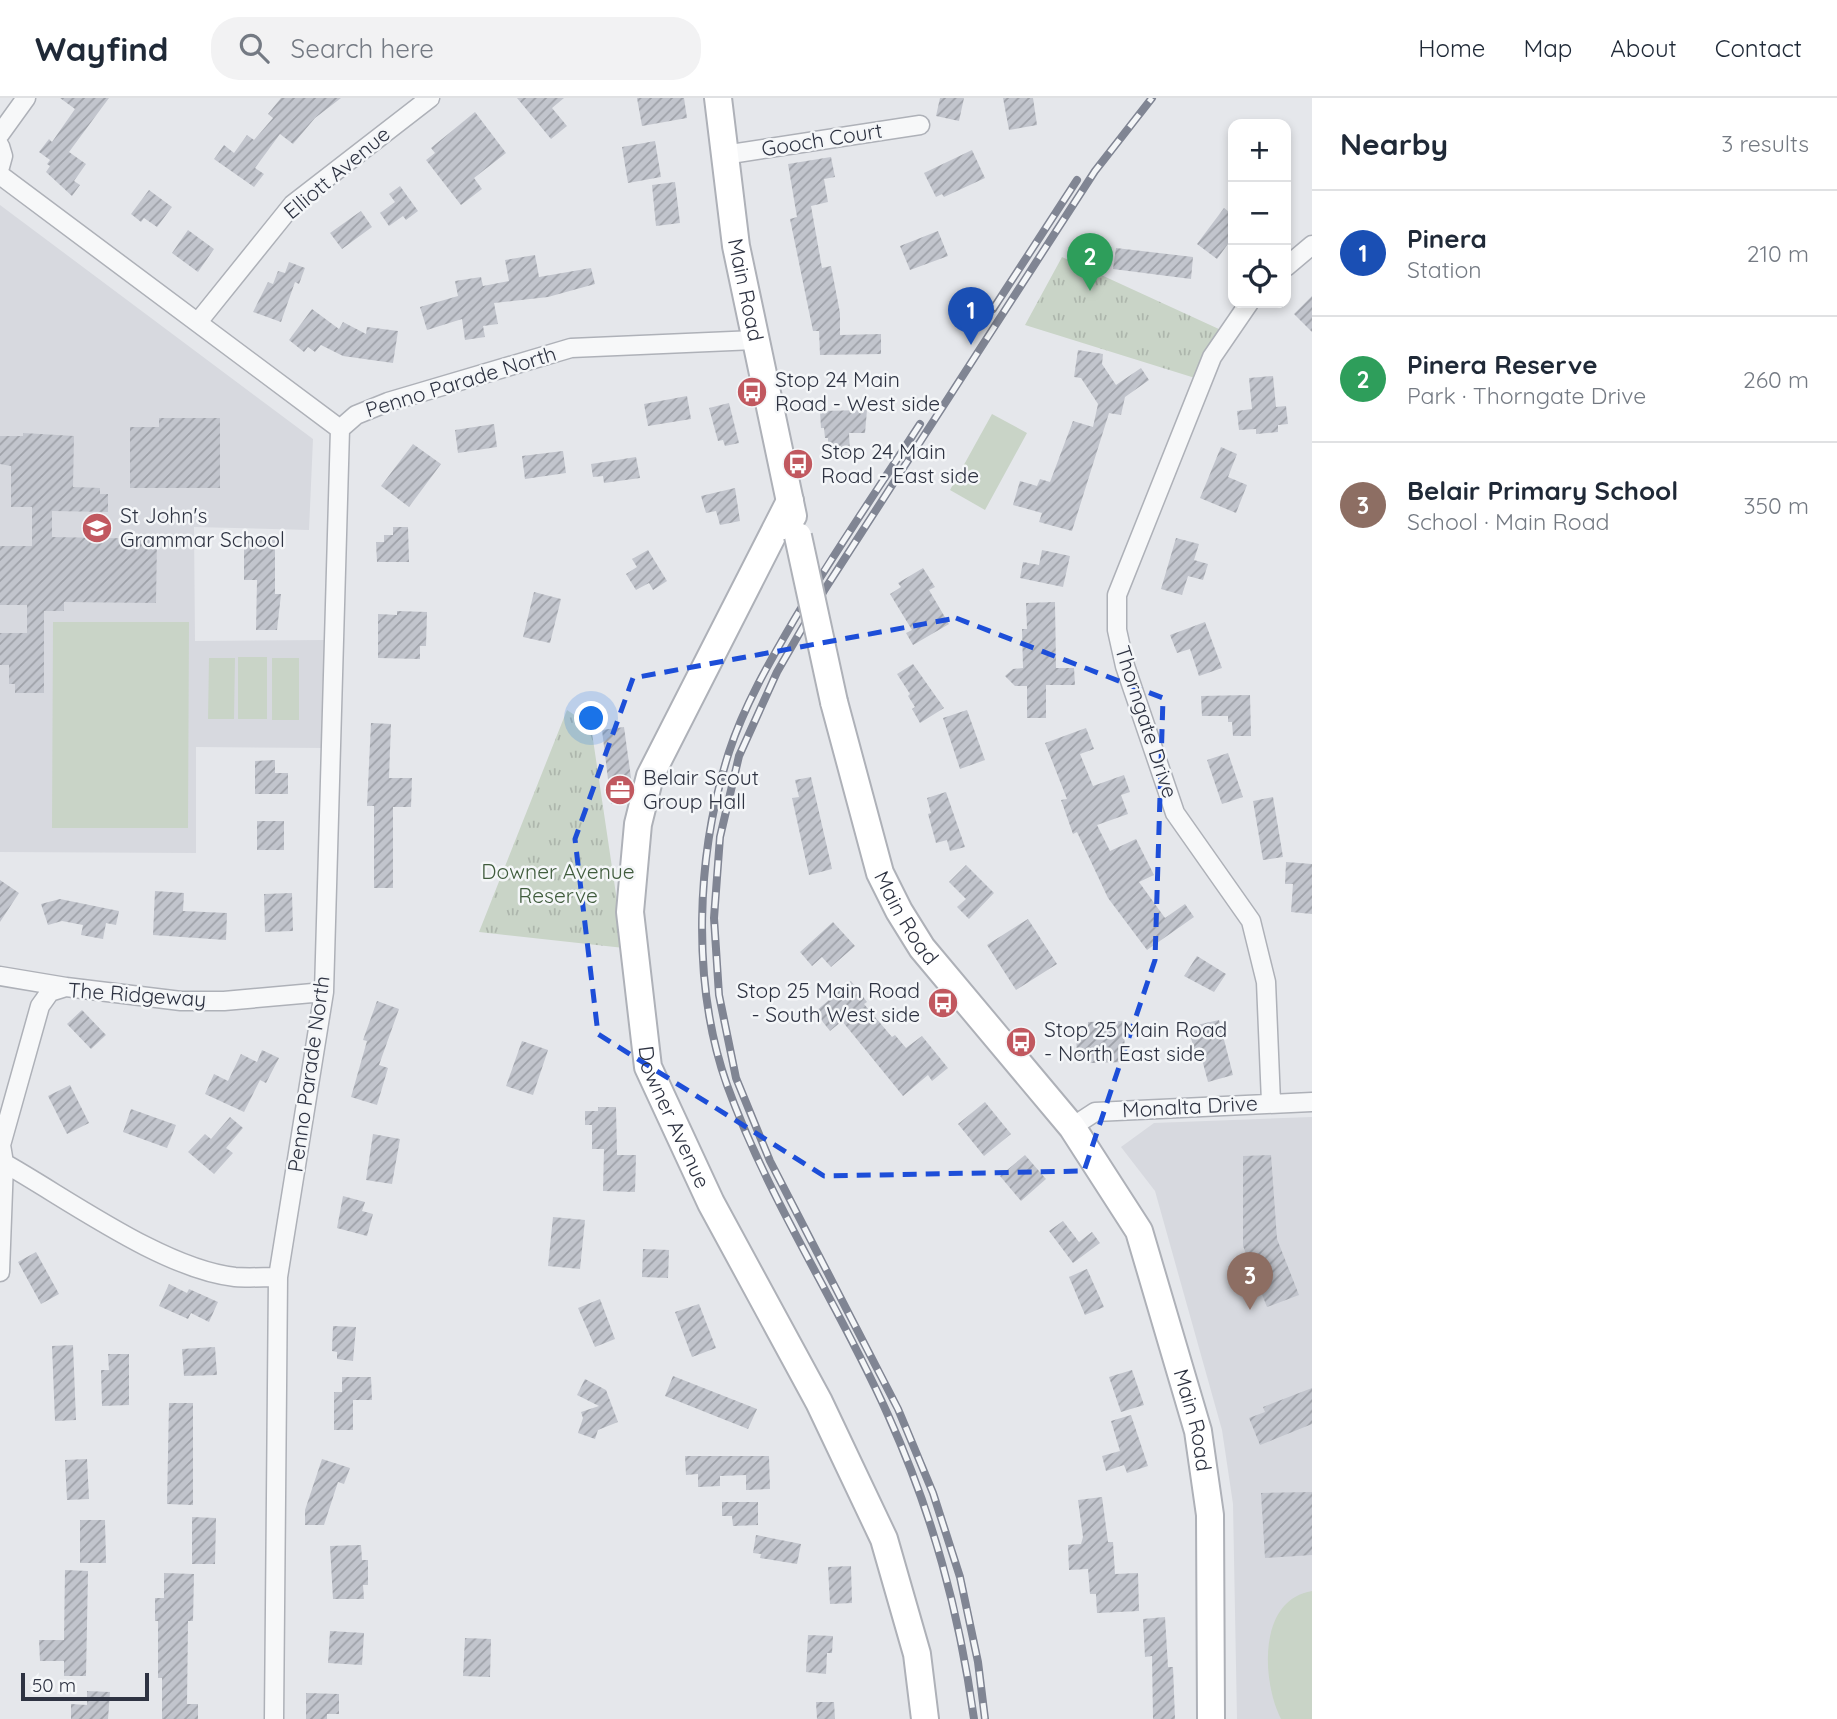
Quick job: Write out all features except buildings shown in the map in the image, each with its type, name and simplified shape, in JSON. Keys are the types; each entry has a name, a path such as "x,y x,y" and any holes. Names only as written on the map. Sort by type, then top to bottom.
{"main road":[{"name":"Main Road","path":"718,98 736,246 755,340 834,702 880,873 922,948 1072,1127 1139,1231 1195,1420 1210,1515 1211,1719"},
{"name":"Downer Avenue","path":"790,501 650,776 638,824 630,912 648,1068 711,1203 819,1402 884,1539 916,1654 925,1719"}],"street":[{"path":"0,134 26,98"},
{"name":"Elliott Avenue","path":"198,322 293,204 430,98"},
{"name":"Gooch Court","path":"724,155 920,125"},
{"path":"0,146 4,156 0,167"},
{"name":"Penno Parade North","path":"0,175 340,429"},
{"path":"1291,263 1312,244"},
{"name":"Thorngate Drive","path":"1246,308 1207,369 1117,595 1117,630 1125,666 1175,813 1251,921 1266,982 1271,1102"},
{"name":"Penno Parade North","path":"274,1719 278,1277 324,992 340,429 356,415 388,402 571,348 755,340"},
{"path":"0,976 66,987"},
{"name":"The Ridgeway","path":"2,1151 40,1006 50,992 66,987 181,1001 224,1001 324,992"},
{"name":"Monalta Drive","path":"1072,1127 1096,1112 1312,1102"},
{"path":"2,1151 128,1237 187,1263 233,1277 278,1277"},
{"path":"0,1272 2,1151"}],"highlighted area":[{"path":"956,618 1163,698 1155,960 1084,1171 824,1176 598,1034 575,839 633,678"}],"shaded area":[{"name":"St John's Grammar School","path":"0,205 313,439 309,530 194,527 195,641 326,640 324,748 196,747 196,853 0,852"},
{"path":"1312,1117 1312,1719 1237,1719 1233,1504 1222,1430 1155,1191 1121,1147 1154,1123"}],"green space":[{"path":"1062,257 1221,330 1195,378 1025,325"},
{"path":"992,414 1027,433 985,510 950,490"},
{"path":"53,622 189,622 188,828 52,828"},
{"path":"238,657 267,657 267,719 238,719"},
{"path":"209,658 235,658 234,719 208,719"},
{"path":"272,658 299,658 299,720 272,720"},
{"name":"Downer Avenue Reserve","path":"567,710 591,726 624,948 479,932"},
{"path":"1312,1591 1312,1719 1281,1719 1270,1685 1268,1665 1273,1626 1281,1610 1294,1598"}],"railway":[{"path":"985,1719 978,1662 960,1577 933,1493 898,1409 770,1161 736,1078 719,995 714,918 720,837 739,756 777,672 825,589 1095,171 1152,98"},
{"path":"993,309 1077,180"},
{"path":"920,424 794,620 758,684 735,735 718,792 710,833 704,876 703,962 715,1046 744,1128 783,1211 868,1373 918,1490 952,1602 974,1719"}],"place":[{"name":"Pinera Reserve","path":"1090,291"},
{"name":"Pinera","path":"971,345"},
{"name":"Stop 24 Main Road - West side","path":"752,392"},
{"name":"Stop 24 Main Road - East side","path":"798,464"},
{"name":"St John's Grammar School","path":"97,528"},
{"name":"Belair Scout Group Hall","path":"620,790"},
{"name":"Stop 25 Main Road - South West side","path":"943,1003"},
{"name":"Stop 25 Main Road - North East side","path":"1021,1042"},
{"name":"Belair Primary School","path":"1250,1310"}]}
